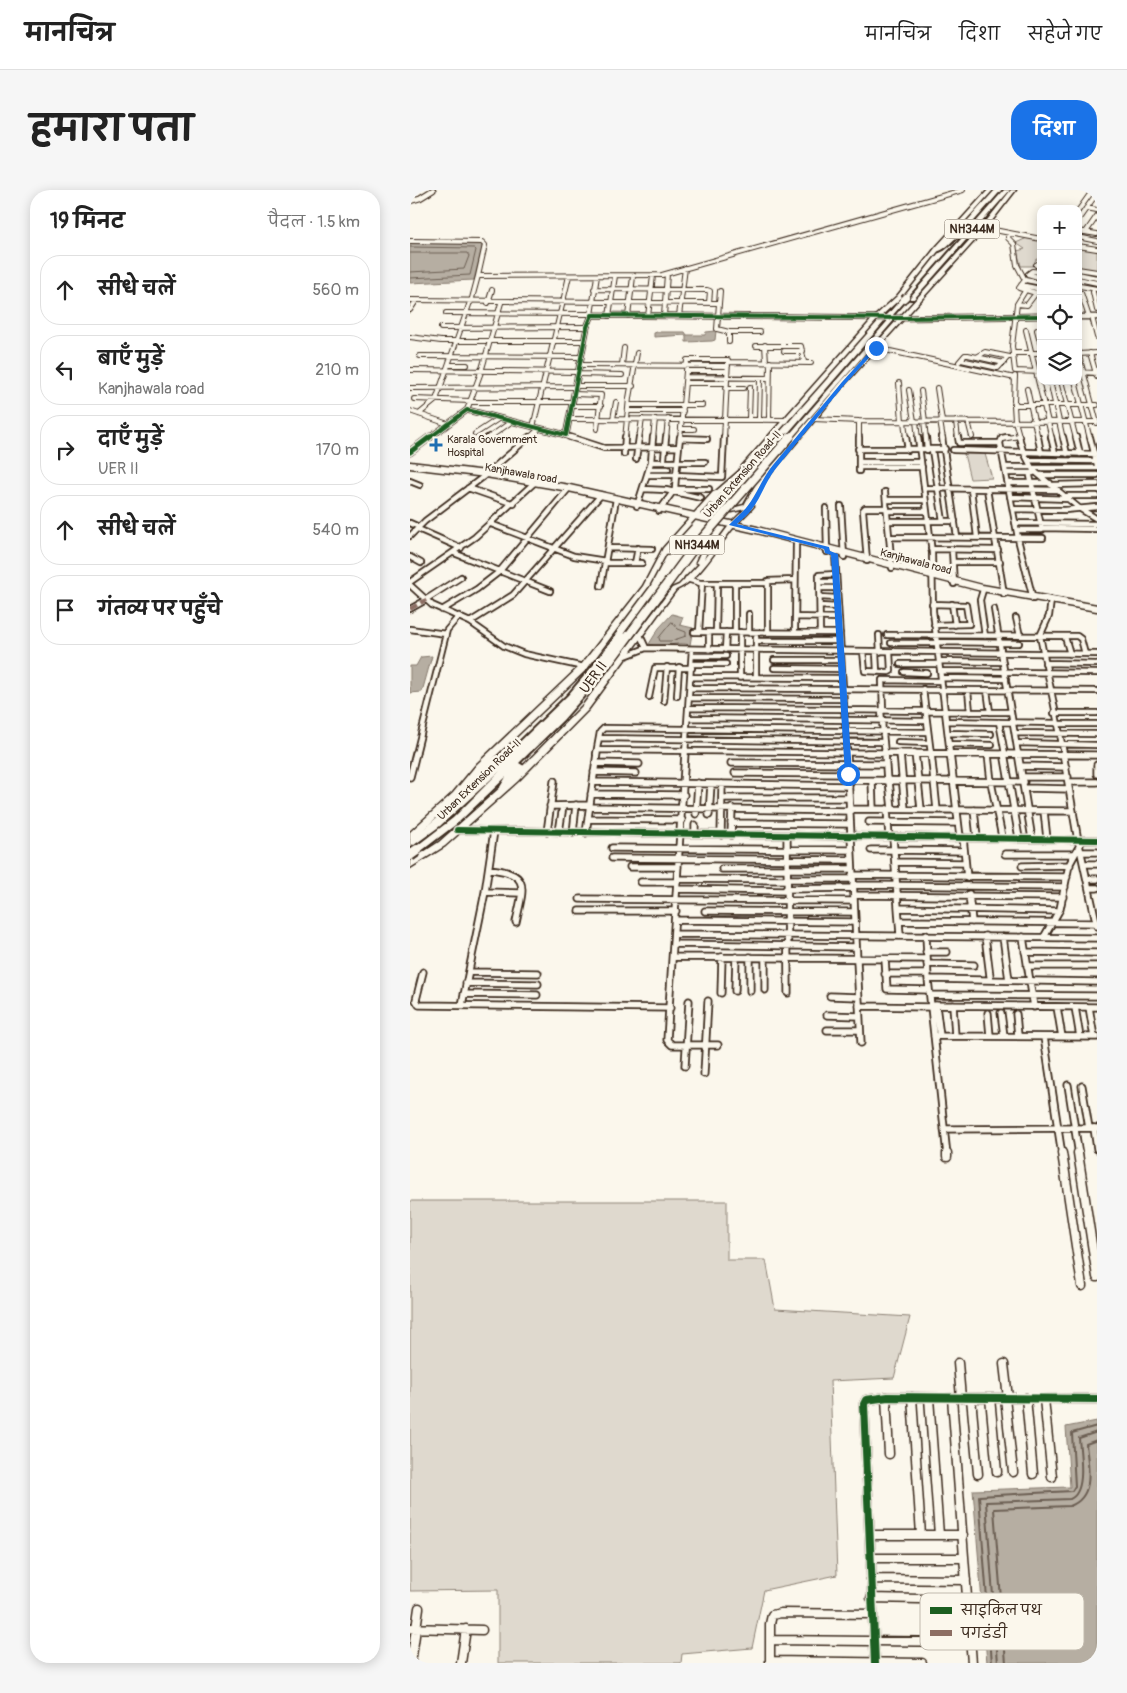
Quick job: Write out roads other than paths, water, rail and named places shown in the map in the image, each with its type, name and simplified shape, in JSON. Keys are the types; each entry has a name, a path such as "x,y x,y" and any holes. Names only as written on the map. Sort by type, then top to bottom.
{"highway":[{"name":"Urban Extension Road-II","path":"967,231 1007,190"},
{"name":"Urban Extension Road-II","path":"412,854 456,820 556,717 607,660 693,549 788,435 893,317 967,231 998,191"},
{"path":"936,250 942,248 960,231 967,231 970,238 957,253 957,258"},
{"path":"472,778 487,768 538,721 556,717 554,731 511,775 506,787"}],"main road":[{"path":"908,299 936,250 990,190"},
{"path":"893,317 877,347 760,483 747,506 732,510 713,503 716,495 742,472 742,468 877,317 908,299 957,258 985,227 1014,190"},
{"name":"Kanjhawala road","path":"410,465 568,489 731,526 983,590 1004,593"},
{"name":"UER II","path":"410,837 439,812 472,778 480,766 584,667 646,586 665,549 694,518 709,498 742,468"},
{"name":"UER II","path":"412,854 442,844 506,787 586,708 674,589 706,560 731,526 749,509 766,477"},
{"name":"Kanjhawala road","path":"731,526 796,544 827,550 834,554 844,555"},
{"path":"646,586 672,547 681,545 700,549 704,552 704,556 674,589"},
{"name":"Kanjhawala road","path":"954,583 1097,609"}],"street":[{"path":"410,201 420,198 433,190"},
{"path":"478,276 633,277 667,274 963,190"},
{"path":"1082,206 1093,190"},
{"path":"1082,215 1097,193"},
{"path":"1082,207 1097,210"},
{"path":"1086,232 1097,216"},
{"path":"1090,226 1097,228"},
{"path":"985,227 1009,233 1037,236"},
{"path":"985,227 1037,236"},
{"path":"1082,232 1097,234"},
{"path":"1009,233 1008,238 1014,244 1017,265 1025,280"},
{"path":"1082,238 1097,241"},
{"path":"410,240 482,242 486,245 470,302 442,386 436,400 419,414"},
{"path":"1082,245 1097,248"},
{"path":"679,316 685,268"},
{"path":"1082,269 1097,272"},
{"path":"1037,272 1032,271 1028,274 1037,277"},
{"path":"1086,276 1090,271"},
{"path":"664,316 667,274"},
{"path":"1082,275 1097,278"},
{"path":"533,427 569,276"},
{"path":"566,436 597,276"},
{"path":"609,316 615,276"},
{"path":"648,316 653,276"},
{"path":"628,316 633,277"},
{"path":"1025,280 1037,282"},
{"path":"1017,304 1027,304 1036,294 1019,290 1025,280"},
{"path":"1083,280 1097,283"},
{"path":"1021,285 1037,288"},
{"path":"1082,288 1095,290 1097,310"},
{"path":"594,289 710,291 709,302"},
{"path":"488,302 492,290"},
{"path":"697,302 699,290"},
{"path":"720,291 718,329 729,332 760,332"},
{"path":"877,347 998,368 1013,352 1013,328 1017,304 1025,291"},
{"path":"1082,295 1092,317 1097,337"},
{"path":"410,300 719,303"},
{"path":"410,310 416,301"},
{"path":"412,449 467,410 481,372 501,302"},
{"path":"446,313 590,314 609,316 1037,316"},
{"path":"1006,317 1013,328"},
{"path":"441,328 587,327"},
{"path":"1026,330 1037,369"},
{"path":"729,332 729,342"},
{"path":"410,337 457,341 584,341"},
{"path":"756,346 803,351 804,362"},
{"path":"765,346 770,378 769,419"},
{"path":"877,347 1015,375 1037,372"},
{"path":"622,365 624,348"},
{"path":"784,348 784,362"},
{"path":"624,454 637,352"},
{"path":"977,357 985,352 1010,357"},
{"path":"1013,352 1037,353"},
{"path":"1082,353 1097,353"},
{"path":"1084,372 1097,374 1090,353"},
{"path":"959,361 966,355 1004,362"},
{"path":"420,356 581,357"},
{"path":"1010,357 1015,375 1015,421 1023,452 1032,467 1039,474 1079,508 1097,519"},
{"path":"647,475 676,476 722,477 727,360 688,360 686,371 684,405 677,463 676,476 675,490 660,510"},
{"path":"959,361 1015,375"},
{"path":"728,364 768,362 811,363"},
{"path":"449,365 467,365"},
{"path":"580,365 687,365"},
{"path":"814,418 859,421 1097,422 1095,405 1082,366"},
{"path":"410,370 622,375"},
{"path":"686,371 728,371"},
{"path":"686,377 770,378"},
{"path":"759,419 760,378"},
{"path":"686,383 744,388"},
{"path":"899,383 908,450"},
{"path":"1040,385 1054,453"},
{"path":"1051,385 1060,422 1065,454 1064,461 1070,484"},
{"path":"1062,385 1080,454"},
{"path":"1077,385 1097,465"},
{"path":"410,388 442,386 633,386"},
{"path":"748,419 750,387"},
{"path":"937,388 957,537"},
{"path":"1027,389 1041,453"},
{"path":"909,390 922,466 931,549 934,625 972,922"},
{"path":"921,391 924,421 935,468 943,521"},
{"path":"750,393 759,393"},
{"path":"574,394 601,395 597,429"},
{"path":"414,399 539,402 601,406"},
{"path":"613,419 616,402"},
{"path":"749,402 759,402"},
{"path":"1016,404 1095,405"},
{"path":"629,405 702,405"},
{"path":"467,410 566,436 602,448 679,447"},
{"path":"410,411 448,424"},
{"path":"628,411 683,411"},
{"path":"570,419 668,420 726,418 786,420"},
{"path":"475,434 498,419"},
{"path":"636,459 642,419"},
{"path":"637,505 651,462 655,419"},
{"path":"664,459 668,420"},
{"path":"859,421 859,467 922,466 935,468"},
{"path":"956,421 960,450"},
{"path":"968,421 972,437"},
{"path":"485,440 511,422"},
{"path":"410,536 485,476 539,429"},
{"path":"681,429 694,429"},
{"path":"482,430 494,434"},
{"path":"1019,436 1002,438 1000,443 1012,509 1032,598"},
{"path":"680,438 707,438"},
{"path":"959,443 1000,443"},
{"path":"858,449 945,449"},
{"path":"953,450 1095,454"},
{"path":"1028,460 1064,461 1097,465"},
{"path":"651,462 705,462"},
{"path":"1005,467 1066,468 1097,465"},
{"path":"649,469 668,469"},
{"path":"1006,473 1097,475"},
{"path":"1017,530 1040,531 1041,526 1030,476"},
{"path":"410,481 420,484"},
{"path":"1008,483 1097,484"},
{"path":"533,484 491,524 410,584 426,600 442,610 470,622 495,641 524,654 584,667"},
{"path":"468,488 514,504"},
{"path":"924,488 1058,490"},
{"path":"970,488 977,537"},
{"path":"442,610 477,589 499,572 568,489"},
{"path":"643,489 709,489"},
{"path":"987,489 1004,593"},
{"path":"675,490 701,498"},
{"path":"885,492 892,566"},
{"path":"470,622 508,600 600,496"},
{"path":"1010,497 1097,496"},
{"path":"601,586 616,500"},
{"path":"886,500 926,500"},
{"path":"842,506 844,555"},
{"path":"1012,509 1038,510 1097,507"},
{"path":"826,508 827,550"},
{"path":"867,560 862,510 865,508 927,511"},
{"path":"888,521 955,521"},
{"path":"410,523 461,548"},
{"path":"1015,523 1097,529"},
{"path":"491,524 574,556 606,562 642,563"},
{"path":"1041,526 1097,524"},
{"path":"890,537 1043,538"},
{"path":"795,628 794,580 796,544"},
{"path":"608,548 652,548"},
{"path":"635,563 638,548"},
{"path":"931,549 998,550"},
{"path":"952,550 954,583"},
{"path":"454,553 550,591"},
{"path":"834,554 849,780 850,837 861,1043"},
{"path":"410,557 421,562"},
{"path":"954,562 1000,562"},
{"path":"820,634 820,574 836,574"},
{"path":"410,609 462,577"},
{"path":"687,579 702,583 768,584"},
{"path":"768,633 768,584 770,580 794,580"},
{"path":"819,582 837,585"},
{"path":"702,583 697,632 840,633"},
{"path":"716,632 717,583"},
{"path":"735,583 740,678"},
{"path":"819,588 837,585"},
{"path":"983,590 980,600 985,636"},
{"path":"820,597 837,598"},
{"path":"899,921 1097,924 1094,899 1089,888 1081,852 1040,636 1049,616 1051,601"},
{"path":"932,604 966,606 969,624 934,625"},
{"path":"952,604 954,625"},
{"path":"820,606 838,607"},
{"path":"994,609 1032,839"},
{"path":"749,614 749,633"},
{"path":"410,776 446,634 449,626 459,616"},
{"path":"795,617 839,618"},
{"path":"1016,618 1020,636"},
{"path":"410,630 446,634"},
{"path":"708,650 709,632"},
{"path":"725,678 726,632"},
{"path":"756,678 755,650 757,633"},
{"path":"640,635 646,648"},
{"path":"877,672 879,635"},
{"path":"887,635 1080,638 1085,654"},
{"path":"1064,637 1070,654"},
{"path":"756,641 840,641"},
{"path":"891,643 1019,643"},
{"path":"624,657 646,648 726,656"},
{"path":"692,652 755,650 1097,654"},
{"path":"863,651 865,671 877,672 891,671 890,652"},
{"path":"692,652 690,708 678,859 667,1042 672,1045 718,1045"},
{"path":"774,660 841,660"},
{"path":"939,665 1004,662"},
{"path":"1045,663 1097,664"},
{"path":"649,697 654,670 658,667 726,664"},
{"path":"900,664 939,665 1005,672 1097,673"},
{"path":"916,664 916,672"},
{"path":"664,701 667,667"},
{"path":"677,696 679,667"},
{"path":"774,668 842,668"},
{"path":"904,672 927,673"},
{"path":"691,677 842,678"},
{"path":"900,935 894,850 888,822 890,809 884,753 882,680 1006,679"},
{"path":"690,688 1097,691"},
{"path":"923,689 937,810"},
{"path":"968,690 970,712"},
{"path":"987,690 990,712"},
{"path":"690,698 843,699"},
{"path":"690,708 1011,712"},
{"path":"1054,713 1097,714"},
{"path":"689,718 926,721"},
{"path":"946,721 1097,724"},
{"path":"999,722 1019,838"},
{"path":"586,833 599,738 601,730 606,727 928,732"},
{"path":"897,732 905,809"},
{"path":"948,733 991,734"},
{"path":"1015,734 1097,734"},
{"path":"599,738 884,742"},
{"path":"898,742 929,743"},
{"path":"1017,743 1097,745"},
{"path":"949,744 992,744"},
{"path":"597,750 1097,755"},
{"path":"916,753 921,809"},
{"path":"988,754 991,782 1002,838"},
{"path":"596,763 639,764"},
{"path":"731,763 885,764"},
{"path":"1097,765 1097,774"},
{"path":"1021,766 1066,767"},
{"path":"594,772 636,773"},
{"path":"735,773 872,781 1009,782 1069,789"},
{"path":"593,782 722,784 849,780"},
{"path":"1023,783 1068,780 1097,782"},
{"path":"547,832 554,781"},
{"path":"872,781 873,809"},
{"path":"696,811 698,783"},
{"path":"709,815 711,784"},
{"path":"721,835 722,784"},
{"path":"590,794 684,795"},
{"path":"722,798 849,798"},
{"path":"550,806 683,808 696,811 709,808 732,808 1073,811"},
{"path":"559,832 563,806"},
{"path":"573,832 576,806"},
{"path":"730,835 732,808"},
{"path":"974,810 977,837"},
{"path":"1044,811 1047,839"},
{"path":"588,819 682,820"},
{"path":"869,822 958,823"},
{"path":"731,823 850,824"},
{"path":"695,825 695,834"},
{"path":"457,830 850,837 977,837 1079,842 1097,840"},
{"path":"462,1006 485,892 494,831"},
{"path":"787,836 786,959 788,993"},
{"path":"1044,937 1058,911 1073,854 1079,842"},
{"path":"612,848 851,850"},
{"path":"871,850 964,851"},
{"path":"1081,852 1097,852"},
{"path":"1005,854 1073,854"},
{"path":"612,858 852,860"},
{"path":"895,862 965,863"},
{"path":"1084,864 1097,864"},
{"path":"1022,866 1070,865"},
{"path":"630,867 678,867"},
{"path":"489,868 508,870 518,874 522,882 516,922"},
{"path":"722,869 787,869 896,886 1065,887"},
{"path":"677,890 786,890 853,879 896,875 1067,877"},
{"path":"641,882 853,879"},
{"path":"1087,879 1097,879"},
{"path":"1089,888 1097,888"},
{"path":"485,892 521,893"},
{"path":"580,899 787,901 897,895 1063,897"},
{"path":"898,908 1058,911"},
{"path":"579,911 676,911"},
{"path":"705,911 854,912"},
{"path":"675,920 855,922"},
{"path":"674,934 1097,938"},
{"path":"926,935 926,962 937,1036 947,1157"},
{"path":"985,936 990,976"},
{"path":"1003,937 1009,980"},
{"path":"1022,937 1034,1007"},
{"path":"674,944 856,947"},
{"path":"926,952 947,952"},
{"path":"1025,952 1097,953"},
{"path":"672,957 856,958 974,965"},
{"path":"721,993 722,957"},
{"path":"735,991 736,957"},
{"path":"750,957 750,991"},
{"path":"765,958 765,990"},
{"path":"885,959 887,989 930,992 1097,996"},
{"path":"1027,966 1097,966"},
{"path":"423,972 416,998 417,1004 670,1008"},
{"path":"469,972 538,973"},
{"path":"885,974 1097,982"},
{"path":"466,983 538,984"},
{"path":"464,994 537,996"},
{"path":"830,996 858,997"},
{"path":"685,1066 689,1001"},
{"path":"704,1074 708,1001"},
{"path":"953,1005 955,1036"},
{"path":"859,1006 1097,1007"},
{"path":"1057,1007 1062,1037"},
{"path":"1075,1007 1080,1037"},
{"path":"937,1036 1096,1037 1089,1007"},
{"path":"988,1013 990,1036"},
{"path":"1002,1014 1004,1036"},
{"path":"1016,1014 1018,1036"},
{"path":"827,1015 859,1016"},
{"path":"827,1030 860,1030"},
{"path":"1044,1037 1082,1286"},
{"path":"1068,1085 1097,1277"},
{"path":"1082,1086 1097,1149"},
{"path":"944,1129 1093,1128"},
{"path":"958,1363 961,1398"},
{"path":"1004,1364 1013,1472"},
{"path":"886,1397 889,1454"},
{"path":"875,1662 864,1404 870,1398 886,1397 1097,1399"},
{"path":"912,1398 921,1535"},
{"path":"929,1398 938,1535"},
{"path":"952,1398 967,1593"},
{"path":"971,1398 978,1474"},
{"path":"990,1398 996,1472"},
{"path":"1026,1398 1033,1474"},
{"path":"1044,1399 1052,1477"},
{"path":"870,1535 962,1535"},
{"path":"870,1558 964,1558"},
{"path":"871,1579 966,1580"},
{"path":"871,1598 920,1599"},
{"path":"411,1663 413,1628 419,1608"},
{"path":"872,1614 772,1615 770,1620 770,1662 922,1663"},
{"path":"413,1628 482,1630"},
{"path":"461,1663 466,1629"},
{"path":"770,1640 920,1642"},
{"path":"971,1650 972,1663"}],"water":[{"path":"410,242 481,243 482,248 474,280 410,283"},
{"path":"716,331 715,340 712,341 686,342 686,335 654,337 654,333 657,332 685,332 687,335 705,335 706,332"},
{"path":"672,614 683,617 680,625 693,628 690,645 655,646 649,644 659,628"},
{"path":"432,656 422,692 410,693 410,666 416,666 421,657"},
{"path":"1097,1421 1097,1663 987,1663 986,1650 1084,1650 1084,1593 981,1593 973,1490 1070,1487 1066,1427"}],"place":[{"name":"Karala Government Hospital","path":"436,445"}]}
